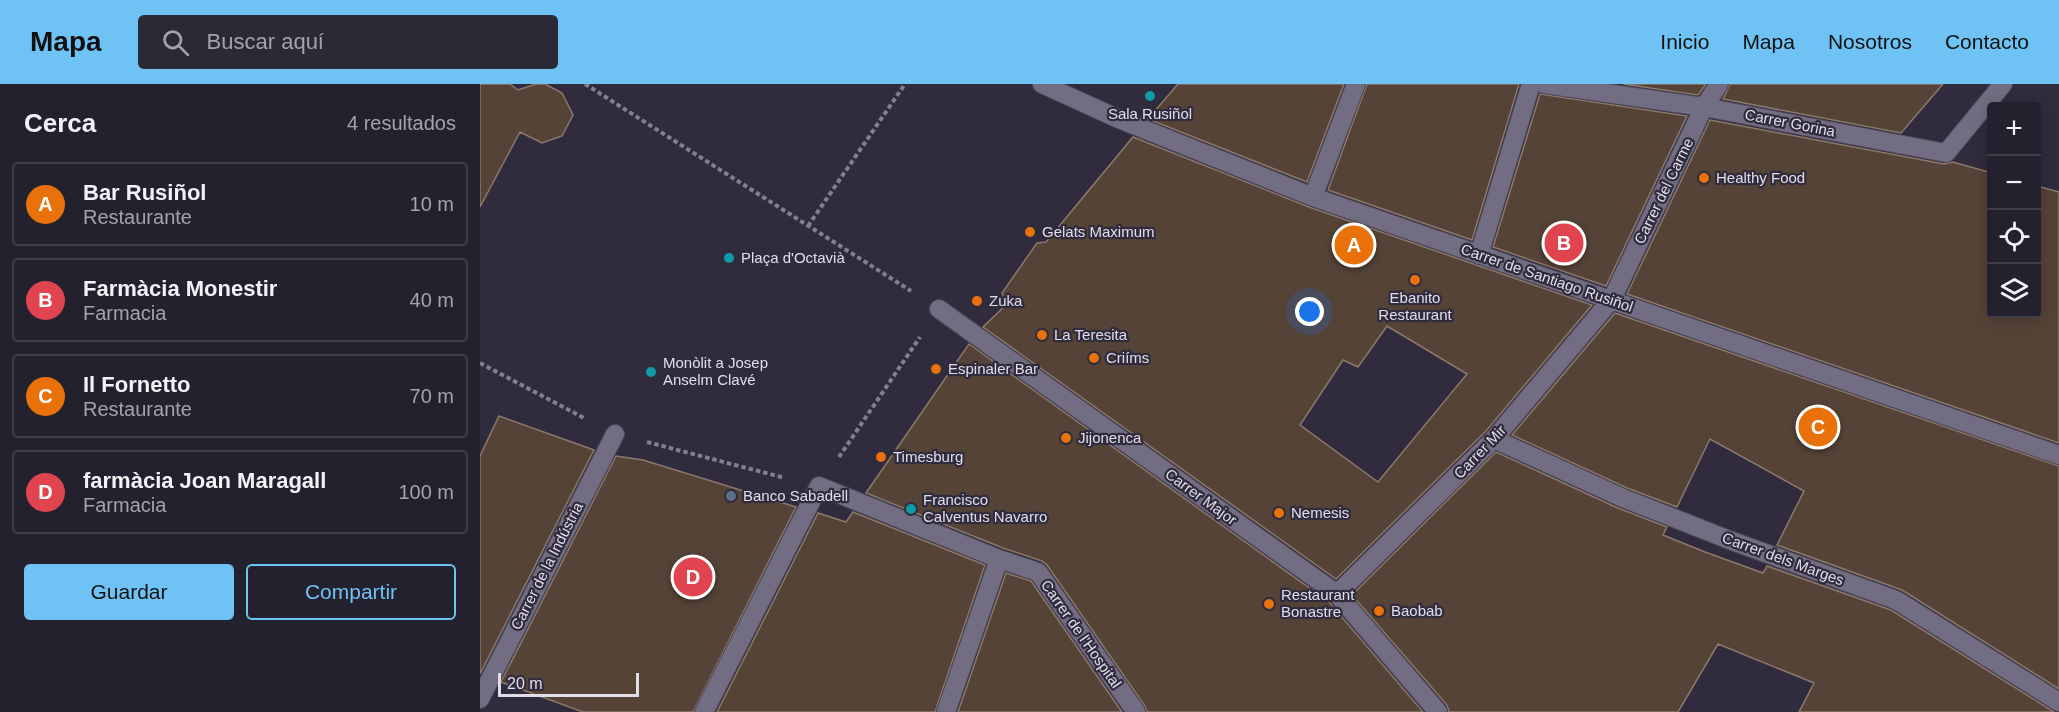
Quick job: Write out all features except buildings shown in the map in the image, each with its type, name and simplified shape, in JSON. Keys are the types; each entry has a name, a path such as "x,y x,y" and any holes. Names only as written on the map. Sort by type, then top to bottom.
{"street":[{"name":"Carrer de Santiago Rusiñol","path":"1042,84 1121,120 1313,196 2059,455"},
{"path":"1313,196 1356,84"},
{"path":"1479,255 1531,84"},
{"name":"Carrer Gorina","path":"1544,84 1704,107 1946,153 2003,84"},
{"name":"Carrer del Carme","path":"1612,299 1704,107 1719,84"},
{"name":"Carrer Mir","path":"1336,594 1494,439 1612,299"},
{"name":"Carrer Major","path":"939,309 1336,594 1438,712"},
{"name":"Carrer de la Indústria","path":"480,699 615,434"},
{"name":"Carrer dels Marges","path":"1494,439 1623,498 1732,541 1896,600 2059,702"},
{"path":"704,712 819,486"},
{"name":"Carrer de l'Hospital","path":"819,486 999,559 1038,572 1136,712"},
{"path":"946,712 999,559"}],"path":[{"path":"480,363 615,434 819,486 939,309 585,84"},
{"path":"808,226 905,84"}],"place":[{"name":"Sala Rusiñol","path":"1150,96"},
{"name":"Healthy Food","path":"1704,178"},
{"name":"Gelats Maximum","path":"1030,232"},
{"name":"Farmàcia Monestir","path":"1564,243"},
{"name":"Bar Rusiñol","path":"1354,245"},
{"name":"Plaça d'Octavià","path":"729,258"},
{"name":"Ebanito Restaurant","path":"1415,280"},
{"name":"Zuka","path":"977,301"},
{"name":"La Teresita","path":"1042,335"},
{"name":"Criíms","path":"1094,358"},
{"name":"Espinaler Bar","path":"936,369"},
{"name":"Monòlit a Josep Anselm Clavé","path":"651,372"},
{"name":"Il Fornetto","path":"1818,427"},
{"name":"Jijonenca","path":"1066,438"},
{"name":"Timesburg","path":"881,457"},
{"name":"Banco Sabadell","path":"731,496"},
{"name":"Francisco Calventus Navarro","path":"911,509"},
{"name":"Nemesis","path":"1279,513"},
{"name":"farmàcia Joan Maragall","path":"693,577"},
{"name":"Restaurant Bonastre","path":"1269,604"},
{"name":"Baobab","path":"1379,611"}]}
